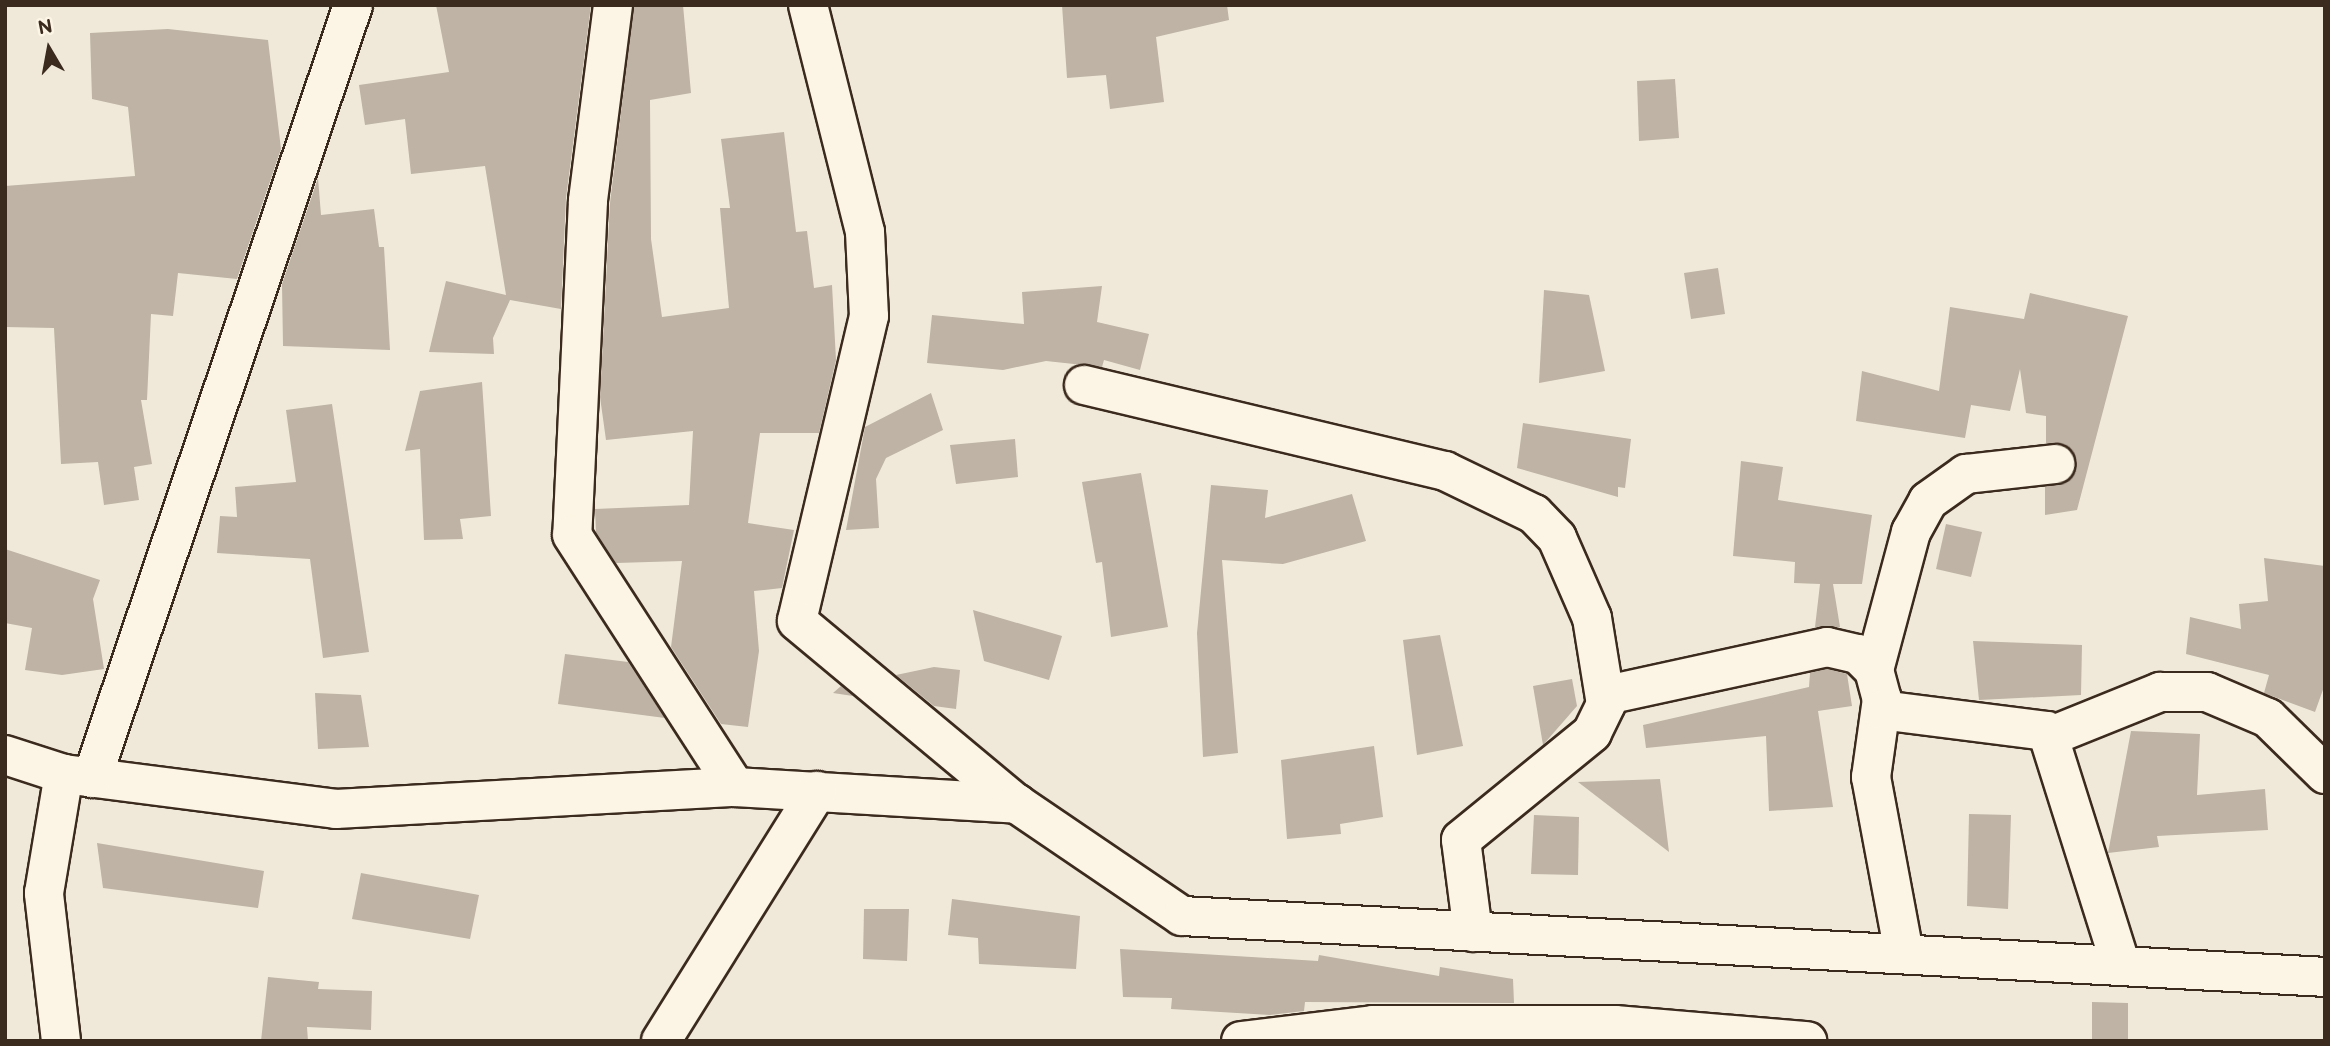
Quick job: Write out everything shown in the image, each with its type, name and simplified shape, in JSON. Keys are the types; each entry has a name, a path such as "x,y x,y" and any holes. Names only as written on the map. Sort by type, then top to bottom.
{"street":[{"path":"61,1041 44,893 78,776 353,5"},
{"path":"613,5 588,201 572,535 735,787"},
{"path":"808,5 865,232 869,316 796,621 1017,804 1182,916 2325,977"},
{"path":"1084,385 1445,471 1534,514 1557,538 1592,618 1607,695 1592,733 1461,840 1473,932"},
{"path":"1904,954 1871,777 1881,709 1874,670 1910,532 1928,501 1966,474 2054,464"},
{"path":"1607,695 1827,647 1858,654 1874,670"},
{"path":"2051,736 2160,692 2207,692 2268,718 2325,774"},
{"path":"1881,709 2040,729 2051,736 2121,966"},
{"path":"5,755 78,776 335,809 735,787 1017,804"},
{"path":"662,1041 817,791"},
{"path":"1241,1041 1373,1033 1646,1035 1807,1041"}],"building":[{"path":"436,5 591,5 566,198 561,309 510,300 493,338 494,354 429,352 446,281 506,295 485,166 411,174 405,119 365,125 359,85 449,72"},
{"path":"634,5 683,5 691,93 650,100 651,239 662,317 729,308 720,208 730,208 721,139 784,132 796,232 807,231 814,288 832,285 836,360 819,433 760,433 748,523 794,530 782,588 754,591 759,651 748,727 721,724 671,647 682,561 616,563 596,532 595,509 689,505 693,431 606,440 600,397 610,203"},
{"path":"1062,5 1227,5 1229,20 1156,37 1164,102 1110,109 1106,75 1067,78"},
{"path":"168,29 268,40 281,149 237,279 178,273 173,316 151,314 147,400 141,400 152,464 134,467 139,500 104,505 98,462 61,464 54,328 5,327 5,186 135,176 128,107 92,99 90,33"},
{"path":"1675,79 1679,138 1639,141 1637,81"},
{"path":"318,178 321,215 374,209 379,247 384,247 390,350 283,346 282,284"},
{"path":"1718,268 1725,314 1691,319 1684,273"},
{"path":"1102,286 1097,322 1149,334 1140,370 1104,360 1102,367 1046,361 1003,370 927,363 932,315 1024,324 1022,292"},
{"path":"1544,290 1589,295 1605,371 1539,383"},
{"path":"2030,293 2128,316 2077,510 2045,515 2045,487 2068,481 2077,461 2064,444 2046,443 2046,416 2026,413 2020,369 2010,411 1971,405 1965,438 1856,421 1862,371 1939,391 1950,307 2024,319"},
{"path":"482,382 491,516 460,519 463,539 424,540 420,449 405,451 420,391"},
{"path":"931,393 943,430 886,458 876,479 879,528 846,530 865,427"},
{"path":"332,404 369,652 323,658 310,559 217,553 220,516 237,517 235,487 296,482 286,410"},
{"path":"1523,423 1631,439 1625,488 1618,487 1618,497 1517,468"},
{"path":"1015,439 1018,477 956,484 950,445"},
{"path":"1741,461 1783,467 1778,500 1872,515 1862,584 1833,584 1840,627 1815,627 1820,584 1794,583 1795,562 1733,556"},
{"path":"1141,473 1168,627 1111,637 1102,562 1096,563 1082,482"},
{"path":"1211,485 1268,490 1265,518 1352,494 1366,541 1283,564 1222,560 1238,753 1203,757 1197,633"},
{"path":"1946,524 1982,532 1971,577 1936,569"},
{"path":"5,549 100,580 93,599 104,669 62,675 25,670 32,628 5,623"},
{"path":"2264,558 2325,566 2325,684 2315,712 2264,693 2269,675 2186,654 2190,617 2241,629 2239,604 2268,601"},
{"path":"973,610 1062,636 1049,680 984,661"},
{"path":"1440,635 1463,746 1417,755 1403,640"},
{"path":"1973,641 2082,645 2081,695 1979,700"},
{"path":"565,654 628,662 665,718 558,704"},
{"path":"934,667 960,670 956,709 934,706 896,675"},
{"path":"1827,669 1847,674 1852,706 1818,711 1833,807 1769,811 1766,736 1646,748 1643,725 1809,687 1810,673"},
{"path":"1572,679 1577,706 1543,745 1533,686"},
{"path":"841,686 853,696 833,693"},
{"path":"315,693 361,695 369,747 318,749"},
{"path":"2131,731 2200,734 2197,795 2265,789 2268,830 2157,836 2159,847 2108,853"},
{"path":"1374,746 1383,817 1340,824 1341,834 1287,839 1281,760"},
{"path":"1660,779 1669,852 1578,782"},
{"path":"1969,814 2011,815 2008,909 1967,906"},
{"path":"1534,815 1579,817 1578,875 1531,874"},
{"path":"97,843 264,871 258,908 103,888"},
{"path":"361,873 479,895 470,939 352,919"},
{"path":"952,899 1080,916 1076,969 979,964 978,938 948,935"},
{"path":"864,909 909,909 907,961 863,959"},
{"path":"1120,949 1318,961 1319,955 1439,976 1440,967 1513,979 1514,1003 1305,1002 1304,1011 1270,1015 1171,1009 1172,998 1123,997"},
{"path":"268,977 319,982 318,989 372,991 371,1030 307,1027 308,1041 261,1041"},
{"path":"2092,1002 2128,1003 2128,1041 2092,1041"}]}
